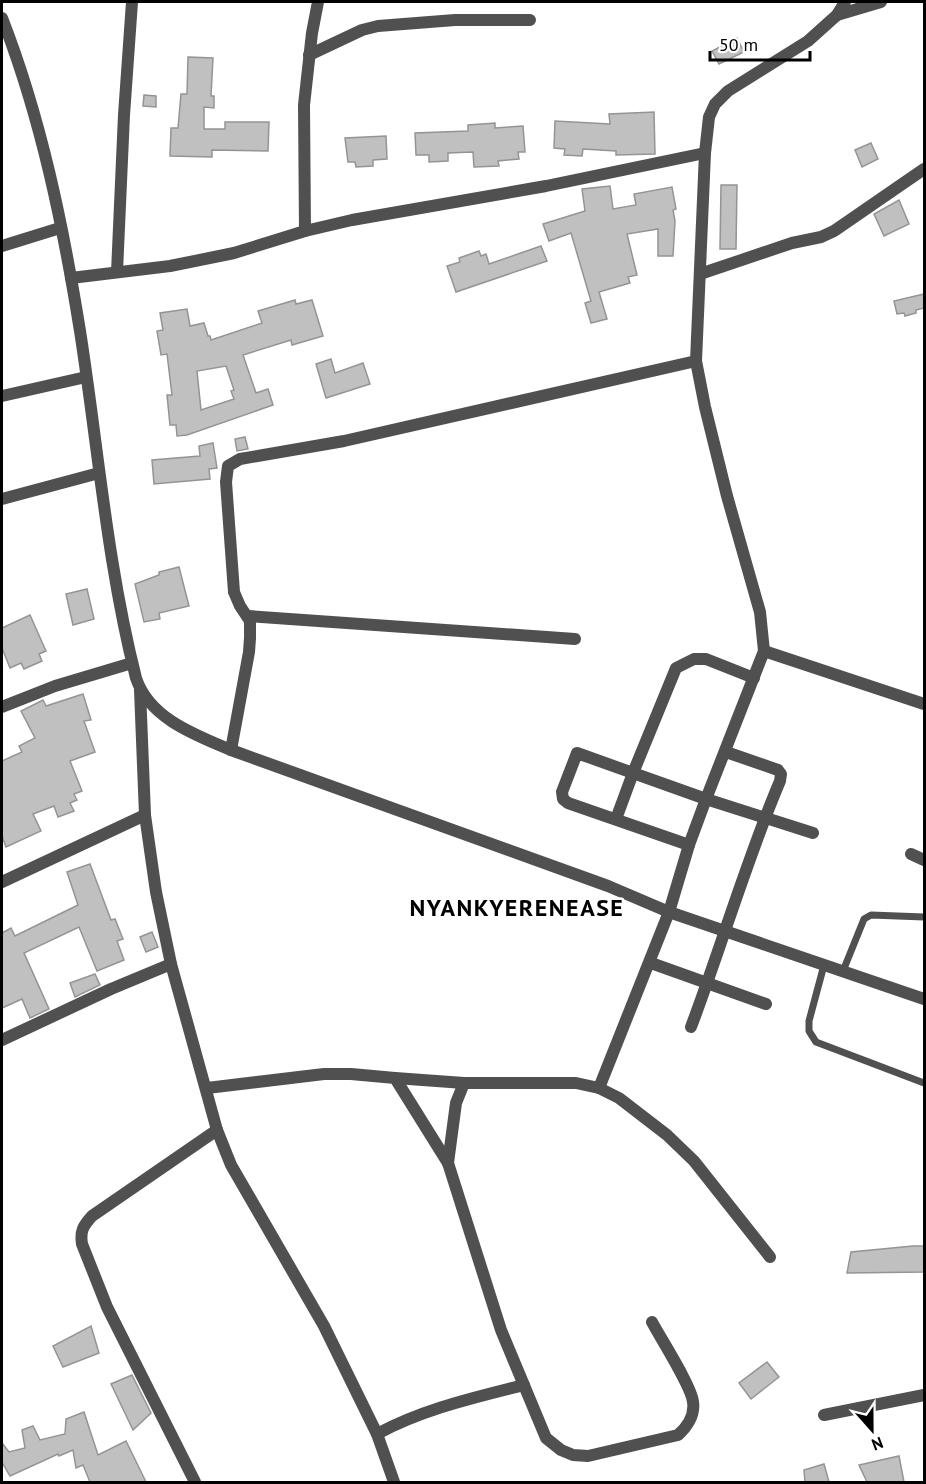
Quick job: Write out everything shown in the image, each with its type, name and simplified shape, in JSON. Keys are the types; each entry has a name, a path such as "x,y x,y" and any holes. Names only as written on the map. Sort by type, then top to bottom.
{"street":[{"path":"117,272 132,2"},
{"path":"305,231 304,105 318,2"},
{"path":"599,1088 651,963 689,845 764,651 760,612 727,496 696,361 705,153 709,117 715,104 728,91 808,41 837,15 845,2"},
{"path":"837,15 880,2"},
{"path":"2,18 18,60 32,108 71,278 99,473 132,663 140,690 145,815 156,892 171,964 217,1130 231,1165 324,1326 377,1434 394,1482"},
{"path":"309,55 362,30 378,26 455,20 530,20"},
{"path":"71,278 170,266 234,253 305,231 385,213 546,186 705,153"},
{"path":"700,274 834,231 924,169"},
{"path":"2,246 60,228"},
{"path":"231,750 249,652 250,621 234,592 228,528 226,482 228,466 240,459 344,441 696,361"},
{"path":"2,396 86,377"},
{"path":"2,500 99,473"},
{"path":"248,616 575,639"},
{"path":"764,651 924,704"},
{"path":"616,819 676,668 694,659 706,659 754,678"},
{"path":"2,707 55,686 132,663"},
{"path":"140,690 170,720 202,738 231,750 608,886 669,912 924,999"},
{"path":"691,1027 781,774 778,770 726,752"},
{"path":"689,845 563,799 562,792 577,753 706,799 813,833"},
{"path":"2,882 145,815"},
{"path":"911,854 924,860"},
{"path":"651,963 766,1004"},
{"path":"2,1040 111,989 171,964"},
{"path":"207,1088 324,1074 464,1083 576,1083 599,1088 618,1098 667,1135 694,1161 770,1257"},
{"path":"395,1078 448,1164 501,1330 546,1438 554,1446 573,1455 588,1456 678,1435 687,1427 694,1403 652,1322"},
{"path":"448,1164 456,1103 464,1083"},
{"path":"195,1482 106,1307 82,1244 81,1229 92,1216 217,1130"},
{"path":"377,1434 401,1421 434,1408 524,1385"},
{"path":"824,1415 924,1395"}],"lane":[{"path":"843,971 864,919 871,915 924,917"},
{"path":"824,965 809,1021 809,1031 816,1042 924,1083"}],"building":[{"path":"737,38 744,52 719,64 712,51"},
{"path":"188,57 213,58 211,96 214,96 214,108 204,107 204,129 225,129 225,122 269,122 268,151 212,150 212,157 170,156 171,128 178,128 181,94 187,94"},
{"path":"144,95 156,96 156,107 143,106"},
{"path":"654,112 655,154 616,155 616,151 583,149 582,156 564,155 565,149 554,148 555,121 610,124 609,114"},
{"path":"495,123 495,128 523,126 525,152 518,152 519,159 498,161 499,166 474,167 473,152 448,153 448,161 429,162 429,155 416,155 415,133 468,131 468,125"},
{"path":"386,136 387,159 373,160 373,166 356,167 355,162 348,162 345,138"},
{"path":"871,143 878,159 862,167 855,150"},
{"path":"721,185 737,185 736,249 720,249"},
{"path":"610,186 613,209 636,205 634,194 672,187 676,209 673,210 675,221 673,256 658,256 658,229 627,234 637,275 628,277 630,283 599,292 607,319 591,323 585,303 591,301 571,233 549,241 543,224 585,211 582,189"},
{"path":"899,200 909,224 884,236 874,214"},
{"path":"541,246 547,261 456,292 447,266 460,262 459,258 479,251 481,256 486,254 489,264"},
{"path":"924,294 924,308 905,316 904,313 897,314 894,301"},
{"path":"295,300 296,304 312,300 323,336 292,345 291,340 243,355 256,393 268,389 273,405 187,435 177,436 176,425 170,425 167,395 172,395 167,354 161,355 157,331 163,330 160,313 187,309 190,326 204,323 211,340 262,323 258,311","holes":["226,366 234,390 231,391 234,399 201,410 197,371"]},
{"path":"331,359 335,373 363,363 370,384 326,398 316,364"},
{"path":"245,437 248,449 237,451 235,439"},
{"path":"213,443 217,468 209,469 210,479 154,484 152,460 200,456 199,446"},
{"path":"179,567 189,606 159,613 160,619 144,622 135,584 159,575 159,572"},
{"path":"87,589 94,619 73,625 66,594"},
{"path":"30,615 46,651 39,654 42,661 24,669 21,663 10,668 2,648 2,628"},
{"path":"83,694 91,720 84,721 95,752 70,761 82,791 74,794 77,800 70,803 74,811 58,817 54,806 33,814 41,831 6,847 2,836 2,761 22,752 19,746 35,738 21,711 43,700 46,706"},
{"path":"90,864 111,920 115,919 123,939 117,941 124,960 97,971 79,927 24,953 49,1009 30,1018 22,999 2,1008 2,933 11,928 15,936 78,905 67,872"},
{"path":"152,932 158,947 146,952 140,937"},
{"path":"95,974 100,985 75,997 70,983"},
{"path":"924,1246 924,1272 847,1273 851,1252"},
{"path":"91,1326 99,1353 63,1367 53,1346"},
{"path":"767,1362 779,1377 751,1399 739,1383"},
{"path":"132,1375 151,1413 133,1430 111,1384"},
{"path":"84,1412 98,1455 126,1441 146,1482 90,1482 83,1465 76,1468 73,1450 59,1456 58,1454 10,1476 2,1462 2,1443 9,1452 25,1448 22,1430 33,1426 40,1440 65,1434 66,1419"},
{"path":"899,1456 904,1482 867,1482 859,1465"},
{"path":"824,1464 829,1482 805,1482 804,1470"}],"district":[{"name":"NYANKYERENEASE","path":"517,907"}]}
